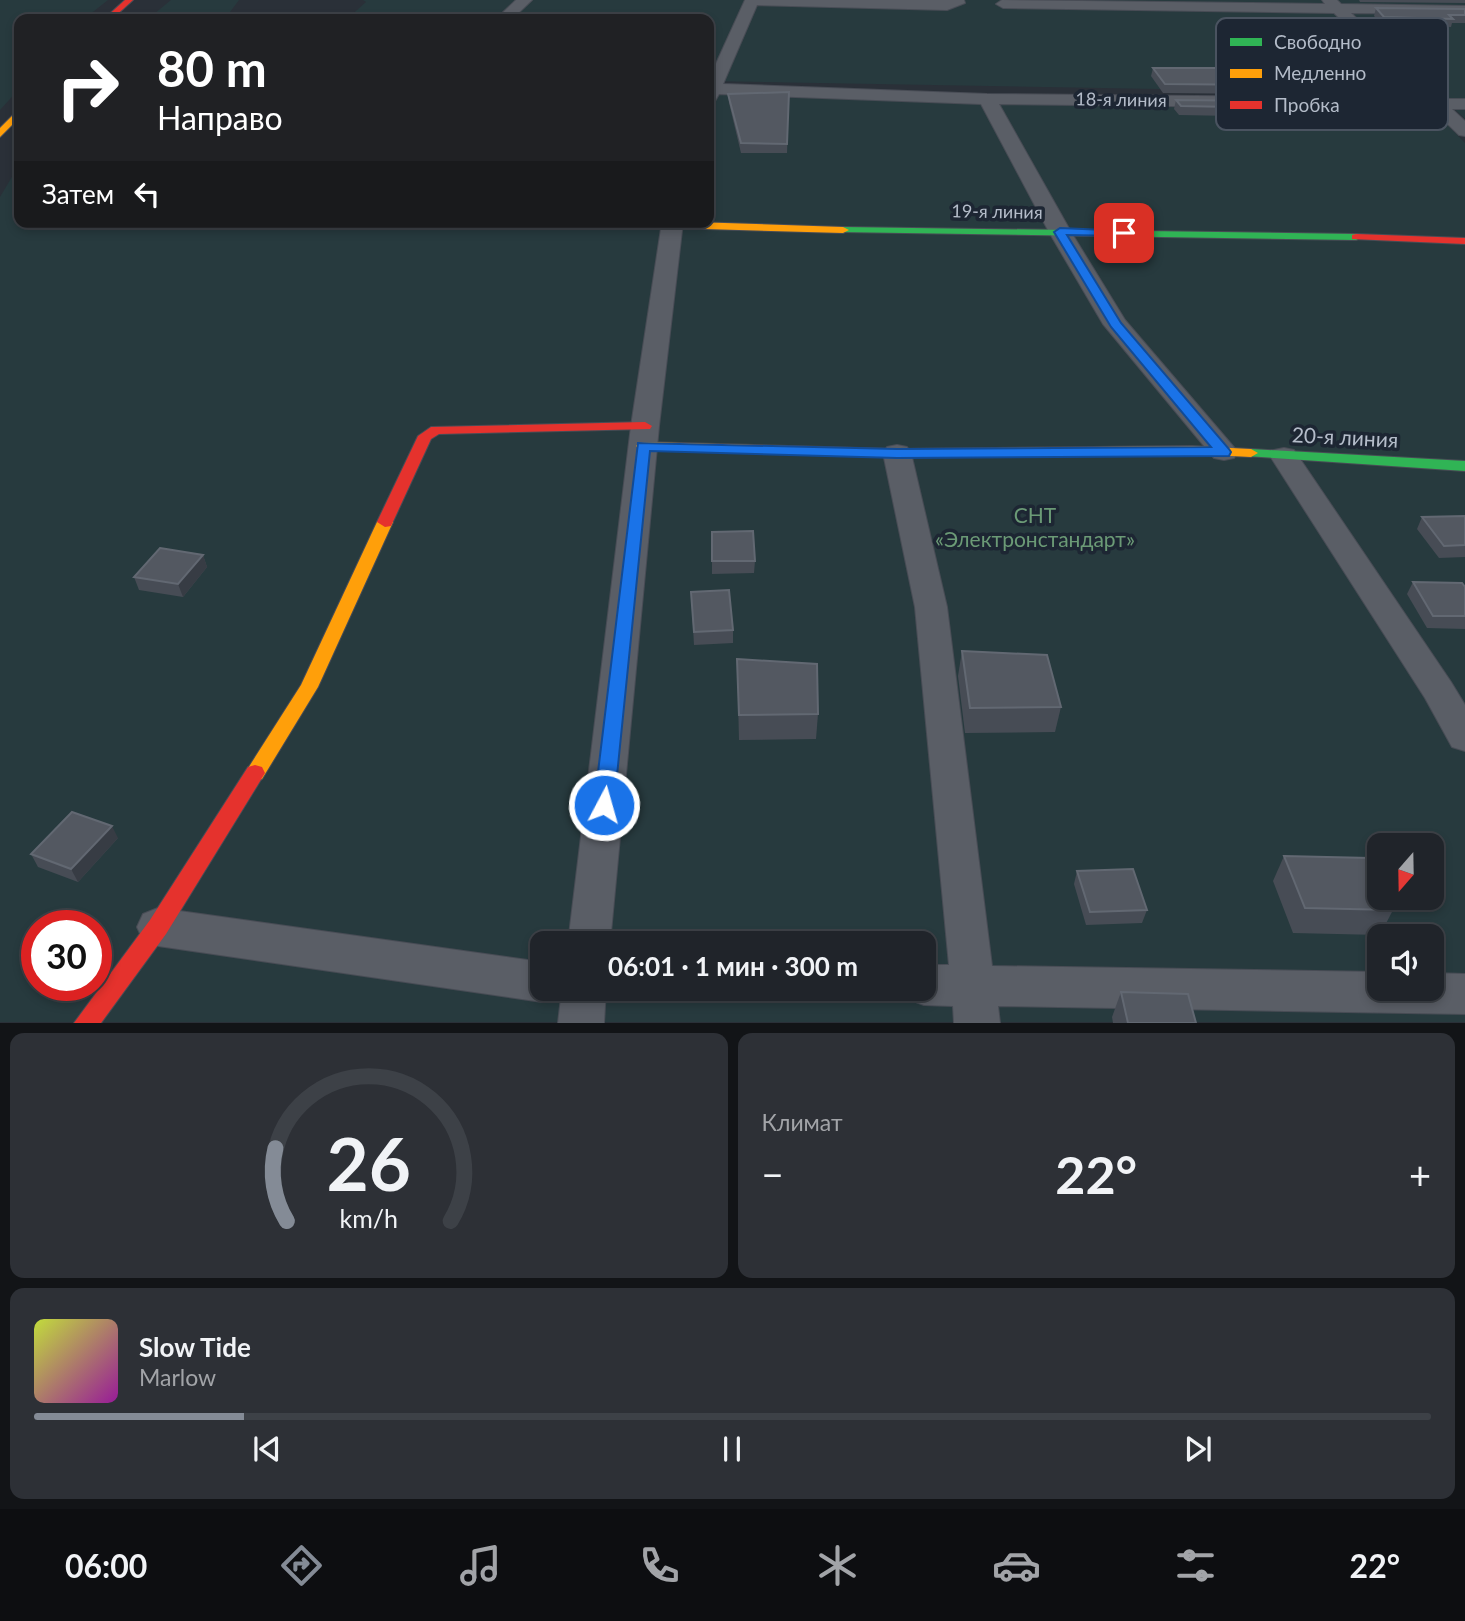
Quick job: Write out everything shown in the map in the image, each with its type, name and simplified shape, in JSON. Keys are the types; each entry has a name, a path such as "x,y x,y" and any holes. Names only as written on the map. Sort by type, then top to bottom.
{"street":[{"path":"114,14 129,0"},
{"path":"509,14 525,0"},
{"path":"714,81 751,0 947,6 958,3 957,0"},
{"path":"1003,4 1332,4 1465,10"},
{"path":"1332,4 1347,18"},
{"name":"18-я линия","path":"714,92 1216,102"},
{"path":"988,99 1060,232 1115,324 1224,452"},
{"path":"1448,115 1465,131"},
{"path":"0,134 14,118"},
{"name":"19-я линия","path":"714,226 1465,241"},
{"path":"590,931 644,436 672,228"},
{"name":"20-я линия","path":"86,1023 159,927 309,687 425,436 436,430 644,436 897,453 1192,450 1465,466"},
{"path":"897,453 931,607 975,1004"},
{"path":"1284,456 1439,691 1465,737"},
{"path":"159,927 530,980"},
{"path":"936,989 975,1004 1465,994"},
{"path":"581,1023 583,1001"}],"green space":[{"path":"0,0 108,0 90,14 14,14 14,95 0,110"},
{"path":"171,0 239,0 231,14 154,14"},
{"path":"363,0 1465,0 1465,119 1448,103 1448,18 1216,18 1216,90 714,81 714,14 353,14 366,2"},
{"name":"СНТ «Электронстандарт»","path":"714,93 1216,99 1216,130 1448,130 1448,126 1465,143 1465,1022 0,1022 0,197 14,173 14,228 714,228"}],"building":[{"path":"1376,8 1465,9 1465,15 1449,15 1453,19 1384,17"},
{"path":"1153,68 1216,68 1216,84 1165,84"},
{"path":"789,92 787,144 741,143 728,94"},
{"path":"1176,100 1216,100 1216,107 1181,106"},
{"path":"1465,516 1465,545 1444,546 1422,517"},
{"path":"753,531 755,561 712,561 712,532"},
{"path":"160,548 203,555 178,584 134,577"},
{"path":"1413,582 1462,583 1465,587 1465,616 1433,616"},
{"path":"729,590 733,630 694,632 691,592"},
{"path":"962,651 1047,655 1061,707 970,708"},
{"path":"737,659 817,664 818,714 739,715"},
{"path":"72,812 112,826 71,869 31,854"},
{"path":"1284,856 1367,858 1367,909 1305,908"},
{"path":"1133,869 1147,910 1090,912 1077,871"},
{"path":"1121,992 1188,994 1196,1023 1128,1023"}],"traffic: fast":[{"path":"843,230 1356,237"},
{"path":"1251,453 1465,466"}],"traffic: slow":[{"path":"0,134 14,118"},
{"path":"714,226 843,230"},
{"path":"643,446 897,453 1192,450 1251,453"},
{"path":"255,773 309,687 385,522"}],"traffic: jam":[{"path":"114,14 129,0"},
{"path":"1356,237 1465,241"},
{"path":"385,522 425,436 436,430 645,426"},
{"path":"86,1023 158,927 255,773"}],"route":[{"path":"604,805 643,446 897,453 1224,452 1115,324 1060,232 1124,233"}]}
